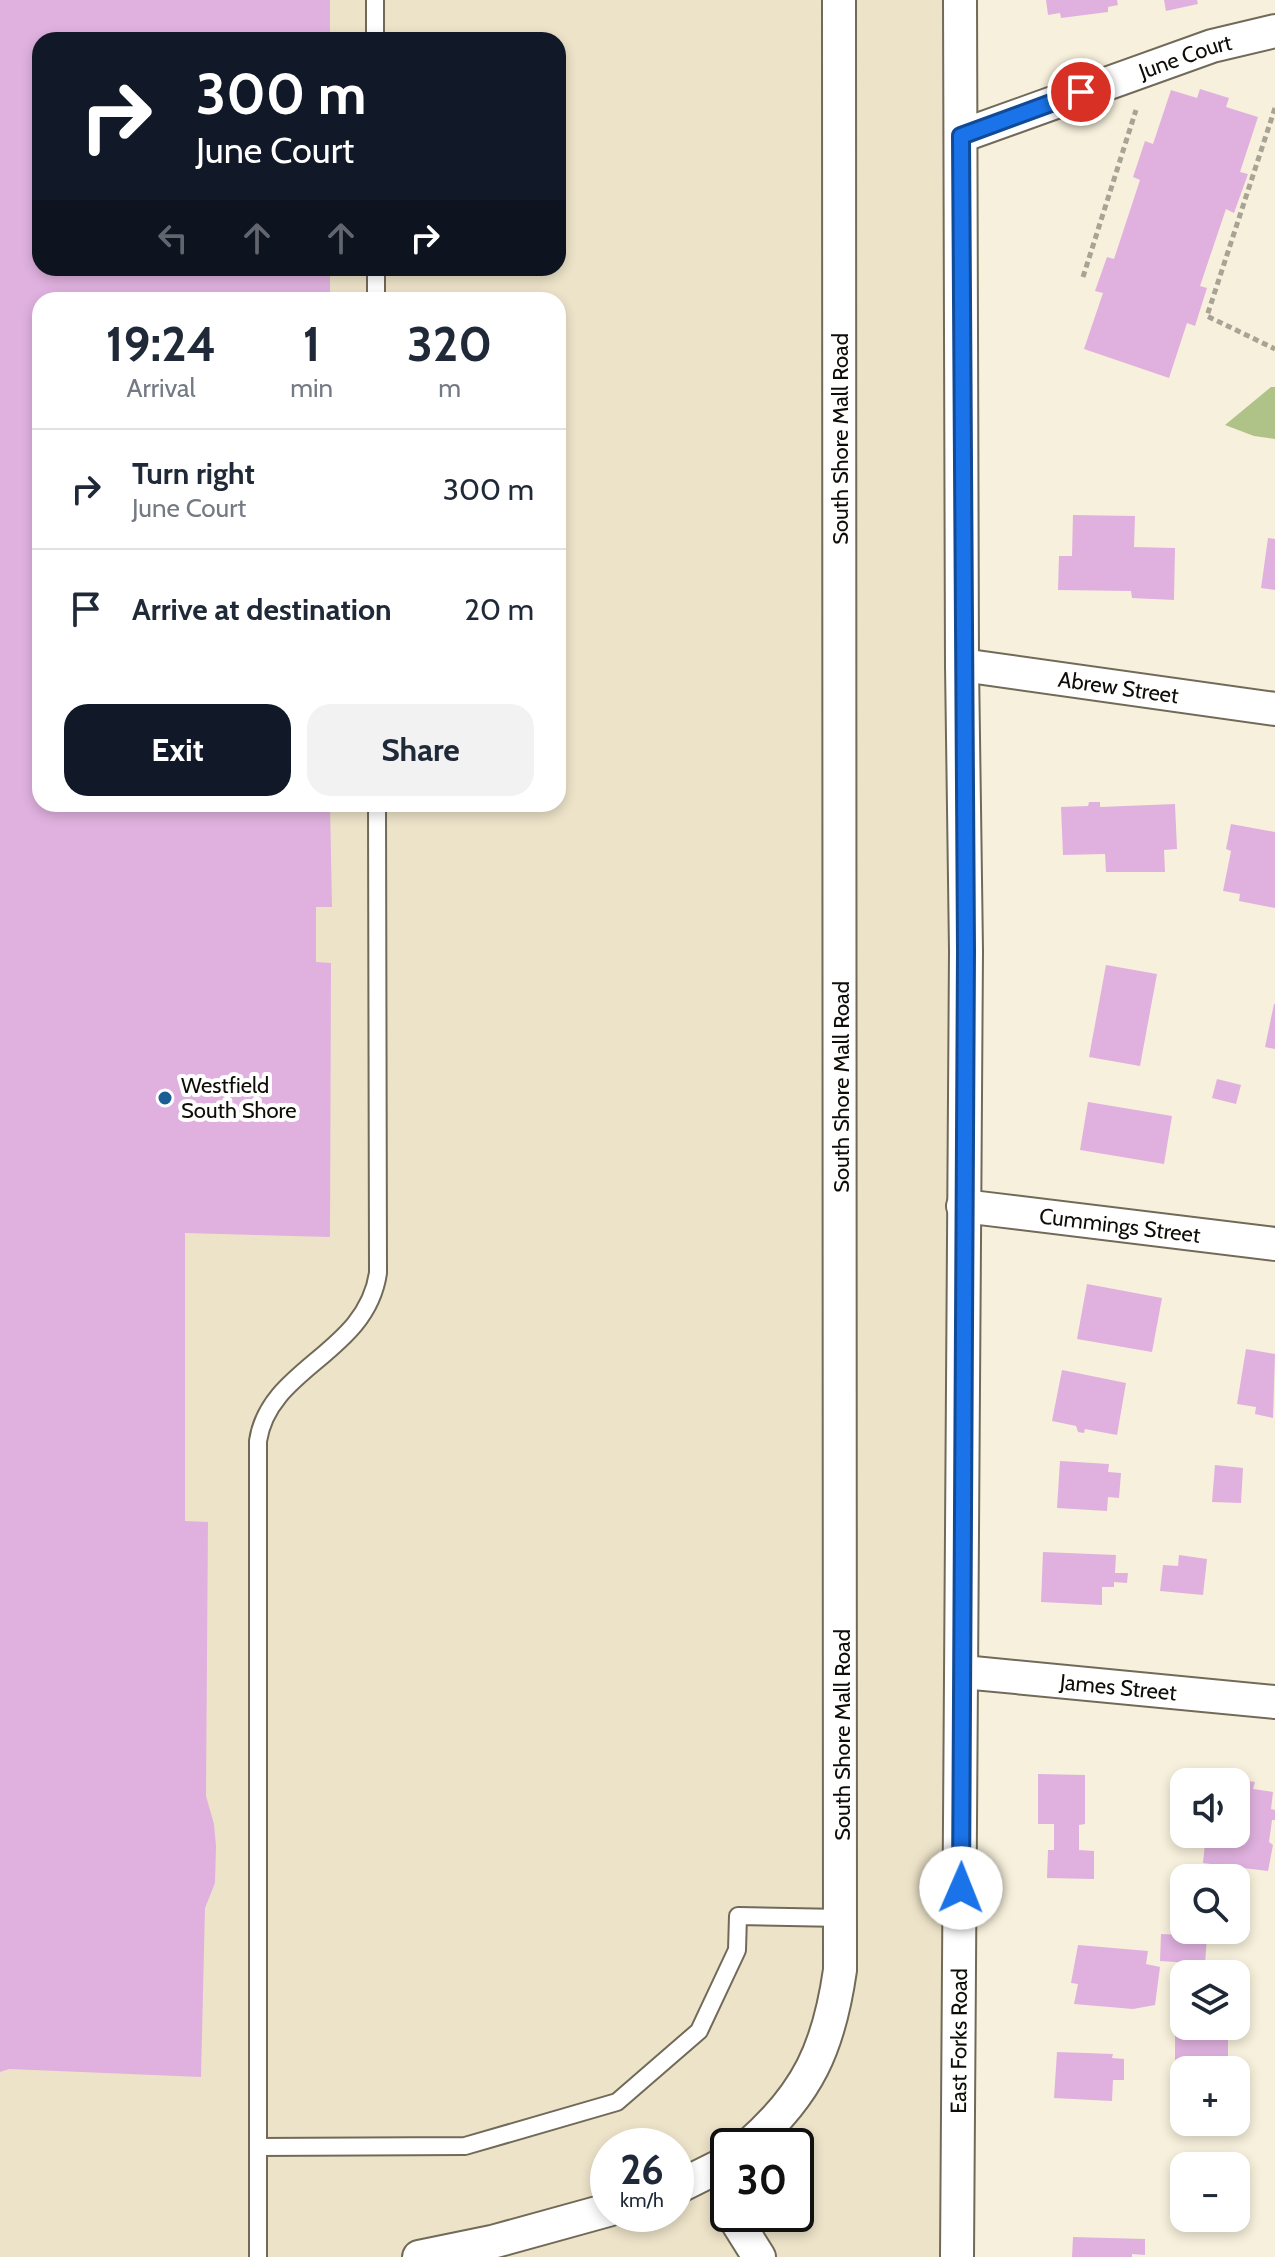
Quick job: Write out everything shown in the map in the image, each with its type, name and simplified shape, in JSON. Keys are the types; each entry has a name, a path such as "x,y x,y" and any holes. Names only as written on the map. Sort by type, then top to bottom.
{"street":[{"name":"South Shore Mall Road","path":"765,2128 792,2100 826,2040 834,2015 840,1970 842,1918 839,0"},
{"name":"East Forks Road","path":"957,2257 966,951 960,0"},
{"name":"June Court","path":"961,136 1212,46 1275,31"},
{"name":"Abrew Street","path":"962,665 1275,709"},
{"name":"Cummings Street","path":"963,1206 1275,1244"},
{"name":"James Street","path":"963,1672 1275,1702"},
{"path":"419,2257 456,2254 590,2215"},
{"path":"743,2232 759,2257"}],"lane":[{"path":"375,0 375,32"},
{"path":"258,2257 258,1441 260,1428 273,1402 353,1329 364,1315 376,1288 377,812"},
{"path":"258,2147 465,2146 617,2102 699,2031 737,1950 738,1916 842,1918"}],"path":[{"path":"1083,277 1138,102"},
{"path":"1275,108 1207,316 1275,349"}],"shaded area":[{"path":"0,0 960,0 957,2257 0,2257"}],"green space":[{"path":"1271,387 1275,387 1275,439 1254,436 1225,425"}],"building":[{"name":"Westfield South Shore","path":"0,0 330,0 330,32 32,32 32,276 330,276 330,292 32,292 32,812 330,812 332,907 316,907 316,962 331,963 330,1237 185,1233 185,1521 208,1522 206,1796 216,1846 215,1883 205,1908 201,2077 9,2069 0,2072"},
{"path":"1046,0 1117,0 1118,5 1108,7 1108,12 1061,18 1060,13 1048,15"},
{"path":"1164,0 1197,0 1198,4 1166,11"},
{"path":"1200,89 1229,98 1226,107 1258,117 1240,172 1248,174 1234,213 1226,209 1200,286 1207,288 1195,326 1187,323 1169,378 1084,349 1103,293 1095,291 1107,257 1114,259 1140,180 1133,177 1145,141 1153,144 1171,90 1197,98"},
{"path":"1073,515 1135,516 1134,547 1175,548 1174,600 1132,598 1131,591 1058,590 1059,556 1072,556"},
{"path":"1268,538 1275,539 1275,590 1261,588"},
{"path":"1089,802 1100,802 1100,807 1175,804 1177,849 1164,850 1165,872 1106,872 1105,854 1063,855 1061,807 1088,806"},
{"path":"1231,824 1275,832 1275,908 1239,901 1240,894 1223,891 1231,851 1226,849"},
{"path":"1106,965 1157,974 1140,1066 1089,1057"},
{"path":"1275,1004 1275,1049 1265,1047"},
{"path":"1217,1079 1241,1085 1236,1104 1212,1098"},
{"path":"1088,1102 1172,1116 1164,1164 1080,1150"},
{"path":"1087,1284 1162,1298 1152,1352 1077,1339"},
{"path":"1246,1349 1275,1354 1273,1418 1255,1414 1256,1407 1237,1404"},
{"path":"1062,1370 1126,1383 1117,1435 1085,1429 1084,1433 1078,1432 1076,1426 1052,1421"},
{"path":"1060,1461 1109,1464 1108,1472 1121,1473 1119,1498 1108,1497 1107,1511 1057,1508"},
{"path":"1215,1465 1243,1468 1241,1503 1212,1502"},
{"path":"1043,1552 1116,1555 1115,1573 1128,1573 1127,1583 1114,1582 1114,1587 1102,1587 1102,1605 1041,1602"},
{"path":"1179,1555 1207,1559 1203,1595 1160,1591 1163,1565 1178,1566"},
{"path":"1038,1774 1085,1775 1085,1824 1079,1825 1079,1850 1094,1851 1094,1879 1047,1878 1048,1850 1054,1850 1054,1824 1038,1824"},
{"path":"1250,1781 1255,1782 1253,1789 1273,1792 1271,1809 1275,1810 1275,1820 1272,1820 1269,1842 1273,1845 1268,1871 1250,1869 1250,1864 1203,1863 1205,1848 1250,1848"},
{"path":"1161,1934 1170,1934 1170,1944 1206,1944 1205,1960 1160,1961"},
{"path":"1078,1945 1148,1951 1146,1964 1160,1967 1155,2005 1133,2009 1074,2004 1078,1984 1071,1983"},
{"path":"1175,2040 1228,2040 1228,2056 1175,2056"},
{"path":"1057,2052 1113,2054 1112,2058 1124,2059 1124,2080 1113,2080 1112,2101 1054,2098"},
{"path":"1073,2237 1145,2239 1145,2255 1072,2257"}],"place":[{"name":"Westfield South Shore","path":"165,1098"}],"route":[{"path":"961,1888 966,951 961,136 1081,92"}]}
